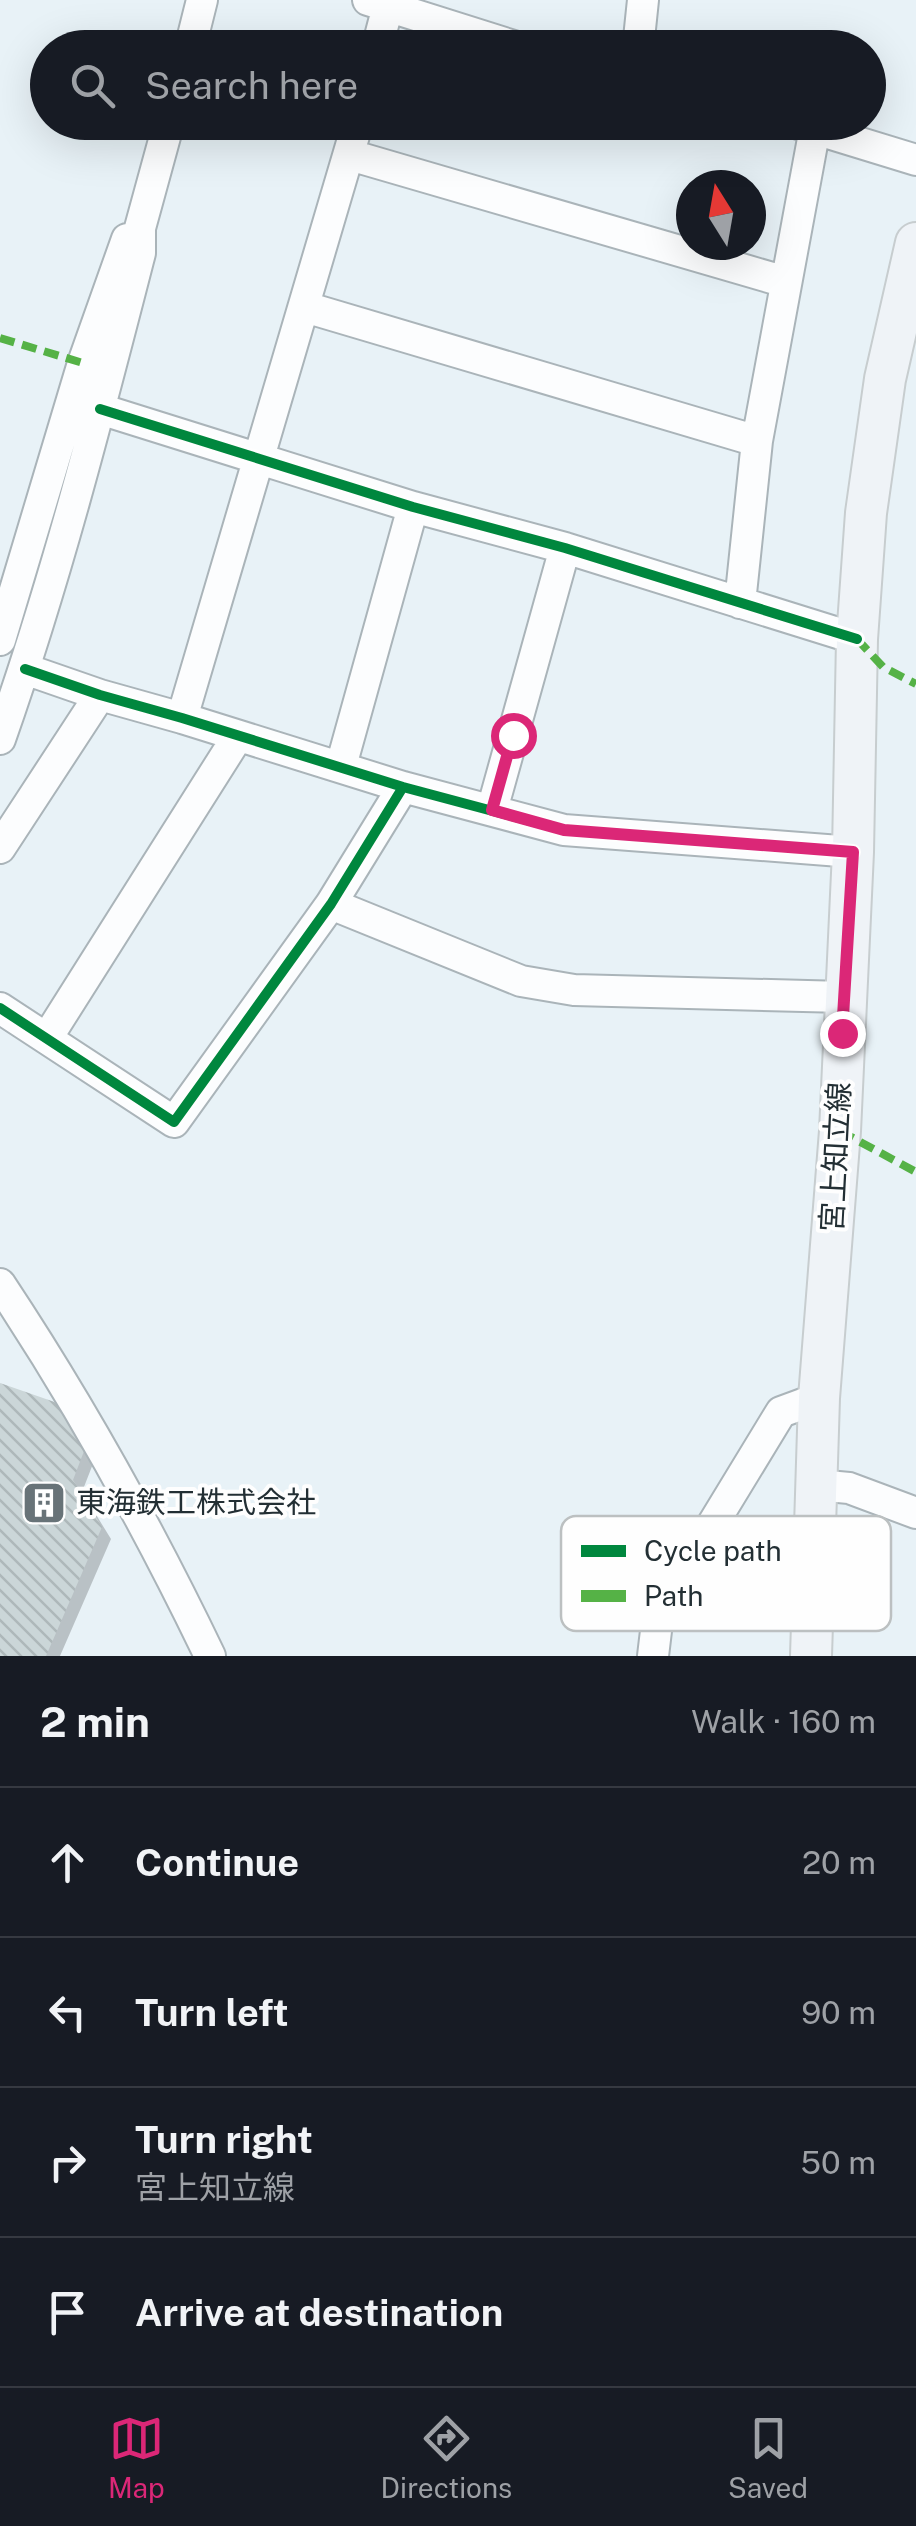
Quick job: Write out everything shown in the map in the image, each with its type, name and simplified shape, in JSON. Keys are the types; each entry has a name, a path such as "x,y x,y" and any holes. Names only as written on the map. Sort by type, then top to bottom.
{"main road":[{"name":"宮上知立線","path":"817,1516 820,1398 840,1132 853,852 857,639 866,514 885,379 916,243"},
{"name":"宮上知立線","path":"811,1656 812,1631"}],"street":[{"path":"194,30 202,0"},
{"path":"640,30 643,0"},
{"path":"377,30 378,3 463,30"},
{"path":"0,739 100,409 140,252 140,228 164,140"},
{"path":"182,718 354,140"},
{"path":"740,603 757,441 786,282 801,140"},
{"path":"851,140 916,160"},
{"path":"350,154 786,282"},
{"path":"0,640 82,363 125,240 140,228"},
{"path":"305,306 757,441"},
{"path":"100,409 412,507 565,548 857,639"},
{"path":"340,766 412,507"},
{"path":"492,810 565,548"},
{"path":"24,668 100,696 403,787 564,830 853,852"},
{"path":"0,848 100,696"},
{"path":"46,1038 238,736"},
{"path":"0,1008 174,1122 331,904 403,787"},
{"path":"331,904 520,981 574,990 844,997"},
{"path":"0,1284 59,1372 146,1525 210,1656"},
{"path":"718,1516 781,1412 820,1398"},
{"path":"818,1485 879,1496 916,1513"},
{"path":"653,1656 656,1631"}],"building":[{"name":"東海鉄工株式会社","path":"0,1383 66,1406 89,1438 73,1480 102,1527 46,1656 0,1656"}],"marked path":[{"path":"0,338 83,363"},
{"path":"857,639 883,667 916,684"},
{"path":"840,1131 916,1172"}],"cycle path":[{"path":"100,409 857,639"},
{"path":"25,669 403,787 564,830 853,852"},
{"path":"0,1008 174,1122 331,904 403,787"}],"place":[{"name":"東海鉄工株式会社","path":"44,1503"}],"route":[{"path":"513,735 492,810 564,830 853,852 842,1033"}]}
